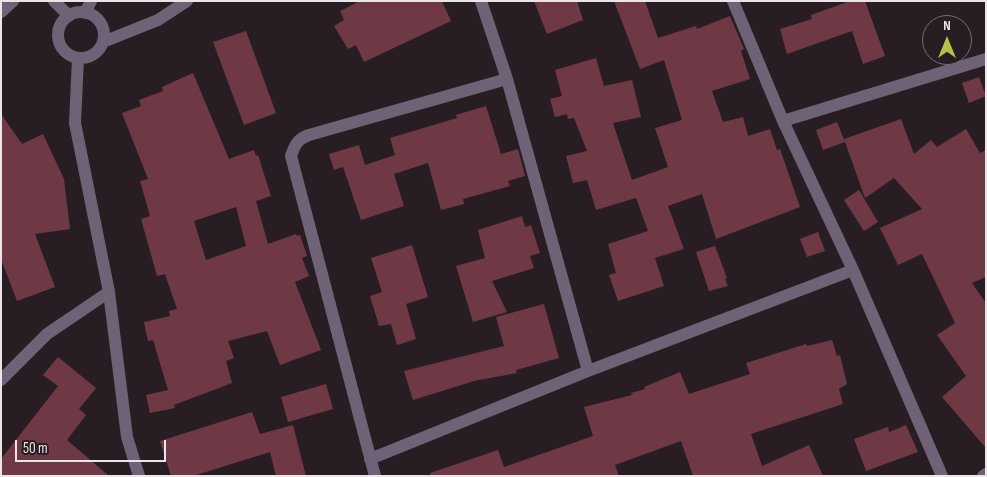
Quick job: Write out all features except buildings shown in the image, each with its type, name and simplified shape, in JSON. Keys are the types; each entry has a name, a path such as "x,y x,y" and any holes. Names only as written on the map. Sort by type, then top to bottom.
{"street":[{"path":"1,12 12,1"},
{"path":"54,1 69,16"},
{"path":"103,42 158,20 187,1"},
{"path":"481,1 507,79 588,371"},
{"path":"734,1 783,121 853,270 942,476"},
{"path":"88,7 98,20 104,34 103,42 94,54 78,58 70,56 60,44 59,29 69,16 88,7"},
{"path":"78,58 75,123 109,292 127,437 139,476"},
{"path":"783,121 986,59"},
{"path":"375,476 291,156 295,144 300,138 507,79"},
{"path":"370,459 588,371 853,270"},
{"path":"1,380 47,334 109,292"}]}
